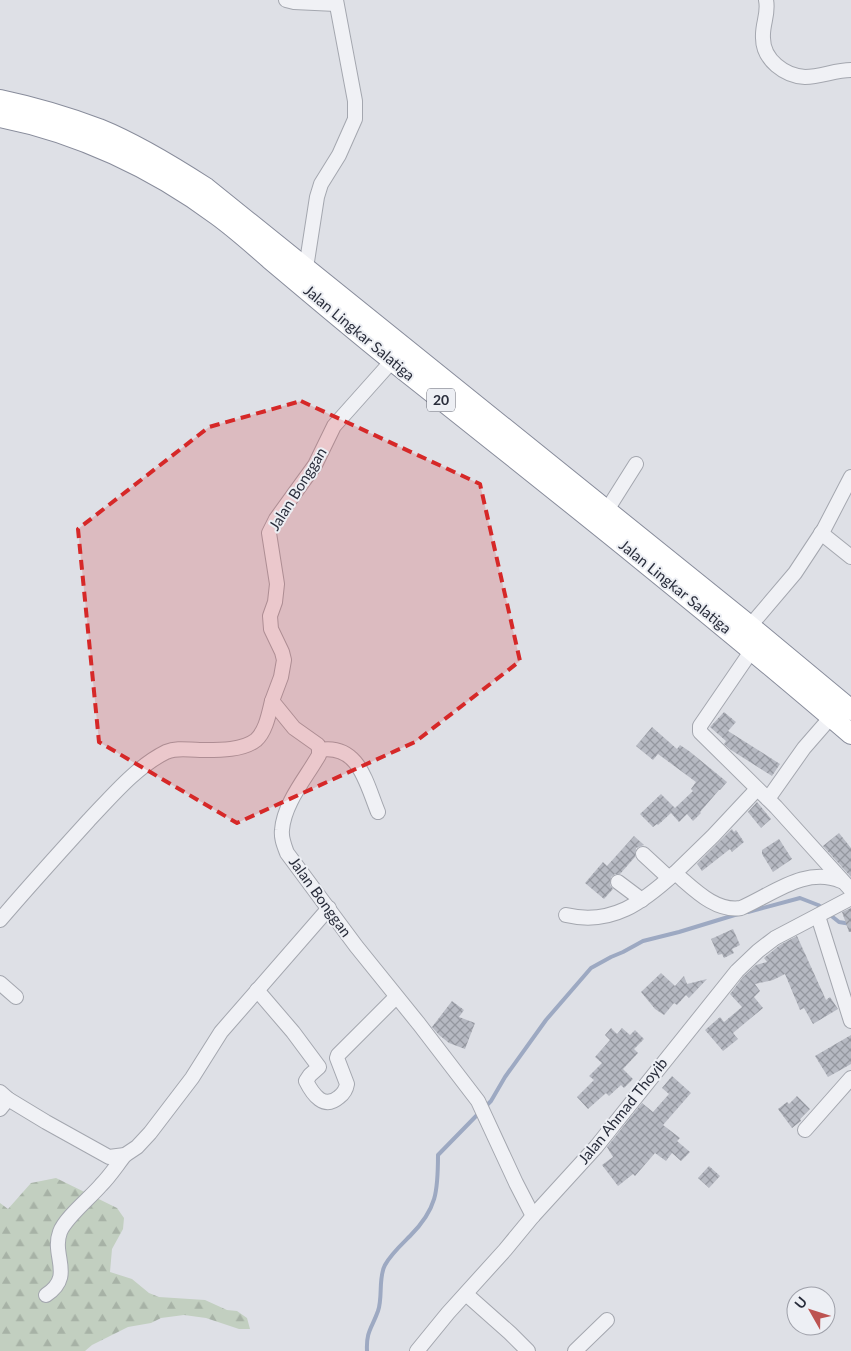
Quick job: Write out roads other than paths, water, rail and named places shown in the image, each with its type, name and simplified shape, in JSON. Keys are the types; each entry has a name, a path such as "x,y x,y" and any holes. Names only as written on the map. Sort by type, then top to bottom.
{"highway":[{"name":"Jalan Lingkar Salatiga","path":"0,100 24,105 100,130 142,150 206,188 306,268 392,361 752,650 851,734"},
{"name":"Jalan Lingkar Salatiga","path":"0,117 98,147 136,165 217,214 607,510 851,710"}],"street":[{"path":"286,0 294,2 336,2 355,101 356,119 339,156 320,184 306,268"},
{"path":"766,0 767,15 762,39 764,49 775,65 804,77 823,76 841,70 851,70"},
{"name":"Jalan Bonggan","path":"0,920 112,796 145,766 176,749 200,750 248,744 261,733 281,677 284,660 271,629 270,616 275,602 277,584 269,533 276,519 315,465 334,426 392,361"},
{"path":"607,510 636,464"},
{"path":"750,626 795,573 821,534 851,476"},
{"path":"821,534 851,557"},
{"path":"752,650 700,726 702,735 768,799 846,886"},
{"path":"272,702 294,728 318,745 319,750 336,749 350,756 357,764 378,812"},
{"path":"768,799 804,748 831,717"},
{"name":"Jalan Bonggan","path":"319,750 290,804 282,830 282,840 287,853 356,946 478,1101 533,1216"},
{"path":"566,915 578,918 607,916 625,910 642,900 672,876 757,789"},
{"path":"643,854 707,899 731,910 762,899 803,878 825,876 846,886"},
{"path":"618,882 642,900"},
{"name":"Jalan Ahmad Thoyib","path":"417,1351 596,1146 737,971 758,951 776,938 851,898"},
{"path":"46,1295 52,1291 62,1276 59,1246 60,1232 74,1212 102,1185 125,1155 137,1147 150,1133 192,1078 222,1032 256,990 329,908"},
{"path":"824,912 846,987 851,1021"},
{"path":"0,983 16,997"},
{"path":"256,990 293,1032 319,1067"},
{"path":"338,1055 337,1058 347,1084 346,1088 331,1103 322,1101 306,1081 310,1075 338,1055 396,997"},
{"path":"805,1130 851,1078"},
{"path":"3,1100 110,1157 125,1155"},
{"path":"466,1294 528,1351"},
{"path":"575,1351 607,1320"}],"waterway":[{"path":"748,912 800,898 824,909"},
{"path":"485,1107 546,1020 591,968 643,941 738,914"},
{"path":"829,914 839,922 851,924"},
{"path":"367,1351 368,1334 378,1311 385,1265 393,1253 419,1226 431,1208 436,1189 438,1155 480,1112"}]}
